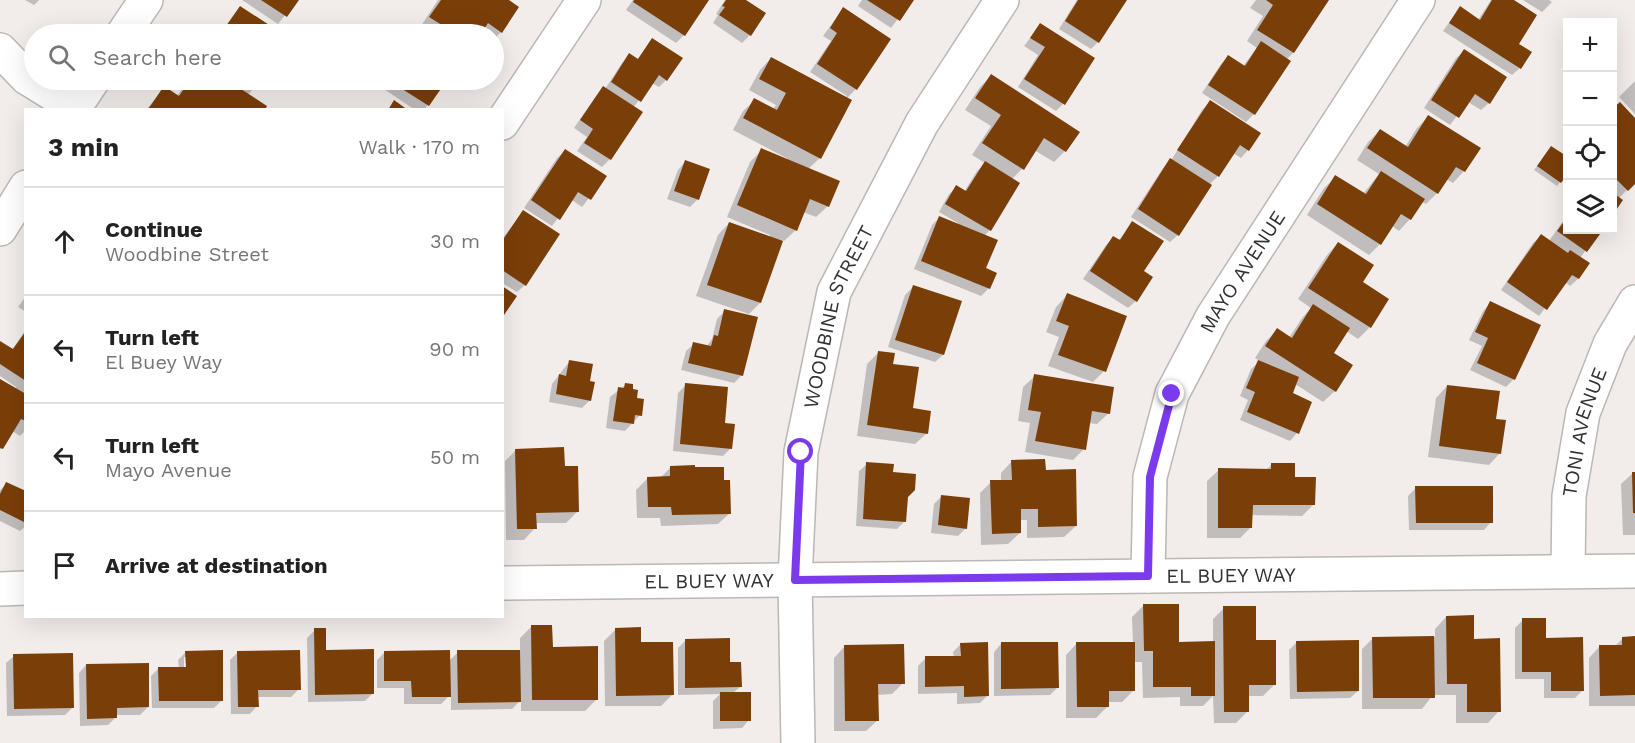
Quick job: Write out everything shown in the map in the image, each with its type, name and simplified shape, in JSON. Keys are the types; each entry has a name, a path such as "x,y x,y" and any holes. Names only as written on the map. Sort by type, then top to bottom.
{"street":[{"path":"130,24 146,0"},
{"path":"504,120 584,0"},
{"name":"WOODBINE STREET","path":"798,743 795,580 801,452 834,292 922,123 1002,0"},
{"name":"MAYO AVENUE","path":"1148,576 1150,477 1172,394 1213,316 1418,0"},
{"path":"0,50 24,75"},
{"path":"45,90 73,108 86,90"},
{"path":"0,229 24,190"},
{"name":"TONI AVENUE","path":"1568,572 1569,495 1583,413 1610,344 1635,302"},
{"name":"EL BUEY WAY","path":"504,583 1635,571"},
{"path":"0,589 24,588"}],"building":[{"path":"261,0 299,0 287,17"},
{"path":"441,0 509,0 519,7 504,30 504,24 440,24 429,17"},
{"path":"634,0 709,0 685,36 633,2"},
{"path":"726,0 746,0 766,13 751,36 719,15 725,7 722,6"},
{"path":"867,0 914,0 900,21"},
{"path":"1078,0 1127,0 1099,43 1065,21"},
{"path":"1266,0 1329,0 1294,53 1257,30 1273,5"},
{"path":"1492,0 1514,0 1537,15 1519,44 1532,52 1521,69 1449,23 1460,6 1480,20"},
{"path":"240,6 268,24 227,24"},
{"path":"843,7 891,39 857,90 817,64 837,33 830,28"},
{"path":"1040,23 1095,58 1065,105 1024,79 1045,47 1030,38"},
{"path":"652,38 683,58 667,81 659,75 641,102 611,82 629,53 638,59"},
{"path":"1261,41 1291,61 1255,115 1208,85 1228,55 1245,66"},
{"path":"1464,49 1507,77 1490,104 1475,94 1459,118 1431,100"},
{"path":"771,57 852,100 821,159 743,118 754,98 777,110 786,93 759,79"},
{"path":"991,74 1080,132 1066,152 1044,138 1024,170 982,143 1001,115 975,98"},
{"path":"603,86 643,112 611,160 584,143 593,129 580,120"},
{"path":"161,90 170,90 179,96 183,90 242,90 267,106 266,108 149,108"},
{"path":"404,90 440,90 429,106"},
{"path":"394,100 405,108 389,108"},
{"path":"1210,100 1261,133 1249,151 1240,145 1219,177 1177,150"},
{"path":"1620,102 1635,118 1635,184 1628,191 1617,180 1617,105"},
{"path":"1428,115 1481,148 1465,172 1456,167 1438,194 1367,148 1380,129 1408,147"},
{"path":"1551,146 1563,154 1563,180 1561,183 1537,166"},
{"path":"761,148 840,181 829,207 810,199 797,231 737,205"},
{"path":"565,149 607,176 591,200 578,192 560,220 531,200"},
{"path":"1170,158 1212,185 1179,236 1138,209"},
{"path":"685,160 710,169 699,200 674,191"},
{"path":"985,161 1020,183 991,231 945,204 956,185 966,191"},
{"path":"1381,171 1425,199 1411,220 1401,214 1381,245 1317,204 1335,175 1366,194"},
{"path":"1617,196 1623,200 1617,209"},
{"path":"523,210 560,234 526,286 504,271 504,238"},
{"path":"939,216 998,240 986,268 997,273 990,289 921,261"},
{"path":"1132,221 1164,241 1144,271 1153,277 1137,302 1090,271 1113,236 1120,240"},
{"path":"729,222 783,241 761,303 707,285"},
{"path":"1563,223 1563,234 1600,234 1587,252 1557,231"},
{"path":"1541,234 1568,253 1570,250 1590,263 1579,279 1572,275 1547,310 1507,282"},
{"path":"1338,242 1374,265 1363,282 1389,299 1371,328 1308,288"},
{"path":"913,285 962,301 944,355 895,340"},
{"path":"504,287 517,296 504,315"},
{"path":"1067,293 1127,316 1106,372 1058,355 1069,326 1056,321"},
{"path":"1490,301 1541,325 1515,380 1477,363 1488,338 1475,332"},
{"path":"1313,304 1350,328 1334,353 1353,365 1336,392 1265,346 1277,328 1292,338"},
{"path":"724,309 758,317 743,376 688,363 693,342 711,346 714,335 718,336"},
{"path":"24,334 24,380 0,364 0,341 13,349"},
{"path":"878,351 895,353 893,364 919,367 913,408 931,411 928,434 867,425"},
{"path":"569,360 593,364 590,381 595,382 591,401 556,394 559,374 566,376"},
{"path":"1258,360 1299,377 1293,393 1312,402 1299,434 1247,412 1255,392 1246,388"},
{"path":"1034,374 1114,387 1110,414 1092,411 1086,450 1035,441 1041,412 1028,410"},
{"path":"0,379 24,393 24,420 21,419 3,449 0,448"},
{"path":"625,383 633,384 633,389 638,390 637,398 644,399 642,416 635,415 634,424 613,421 618,387 624,388"},
{"path":"685,383 728,387 725,423 735,424 732,449 680,444"},
{"path":"1447,385 1500,391 1496,419 1506,420 1501,454 1439,446"},
{"path":"564,447 565,466 578,466 579,512 536,513 537,529 517,529 515,449"},
{"path":"1045,459 1046,470 1076,469 1077,526 1038,527 1038,509 1021,509 1021,533 992,534 990,480 1012,480 1011,460"},
{"path":"866,462 894,464 893,472 916,474 915,490 908,497 906,522 863,519"},
{"path":"1271,463 1295,463 1295,477 1316,477 1315,505 1253,505 1252,528 1218,528 1218,468 1271,469"},
{"path":"695,465 695,467 724,467 724,480 730,480 731,514 672,515 671,507 648,507 647,477 670,476 670,466"},
{"path":"1632,472 1635,472 1635,513 1633,513"},
{"path":"6,482 24,490 24,522 0,510 0,494"},
{"path":"1415,486 1493,486 1493,523 1416,523"},
{"path":"941,495 970,498 967,529 938,525"},
{"path":"1143,604 1179,604 1179,642 1215,641 1215,696 1191,696 1191,687 1153,687 1153,651 1144,651"},
{"path":"1223,606 1256,606 1256,640 1276,640 1276,685 1249,685 1249,712 1224,712"},
{"path":"1474,615 1474,639 1500,638 1501,712 1467,712 1467,684 1447,684 1446,616"},
{"path":"1522,618 1546,618 1546,638 1583,637 1584,691 1551,691 1551,672 1522,672"},
{"path":"531,625 552,625 553,647 598,646 598,700 532,700"},
{"path":"641,627 641,642 673,642 674,695 616,696 615,628"},
{"path":"314,628 326,628 326,650 374,649 374,694 315,695"},
{"path":"1434,636 1435,698 1373,698 1372,637"},
{"path":"1635,636 1635,695 1600,696 1599,645 1622,645 1622,637"},
{"path":"730,638 730,662 741,662 742,687 685,688 685,639"},
{"path":"1359,640 1359,691 1297,692 1296,641"},
{"path":"988,642 989,696 964,697 964,686 925,687 925,656 961,656 960,643"},
{"path":"1001,642 1058,642 1059,688 1001,689"},
{"path":"1076,642 1135,642 1135,691 1109,691 1109,707 1077,707"},
{"path":"904,644 905,684 878,684 879,721 845,721 844,645"},
{"path":"223,650 223,701 159,701 158,667 186,667 185,651"},
{"path":"300,650 301,690 258,690 259,707 238,707 237,651"},
{"path":"450,650 451,697 412,697 411,681 384,681 384,651"},
{"path":"457,650 520,650 521,702 458,703"},
{"path":"73,653 74,708 14,709 13,654"},
{"path":"149,663 149,707 117,708 117,718 87,719 86,664"},
{"path":"720,692 751,692 751,721 720,721"}],"route":[{"path":"801,452 795,580 1148,576 1150,477 1172,394"}]}
